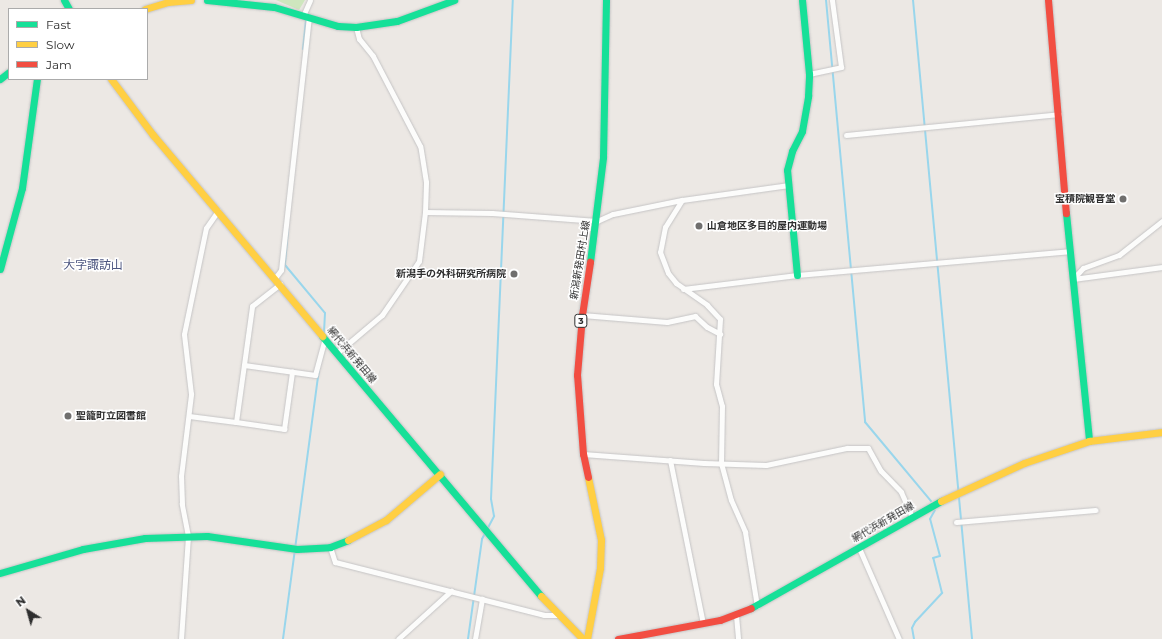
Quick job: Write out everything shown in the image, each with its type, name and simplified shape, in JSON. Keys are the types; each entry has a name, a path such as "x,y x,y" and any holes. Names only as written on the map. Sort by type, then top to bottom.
{"main road":[{"path":"148,8 189,0"},
{"path":"207,0 274,7 338,26 356,27 397,21 454,0"},
{"name":"新潟新発田村上線","path":"587,639 600,568 601,540 583,454 576,375 582,315 597,220 602,157 606,0"},
{"path":"797,275 788,164 804,123 809,74 802,0"},
{"path":"1048,0 1059,114 1069,251 1089,441"},
{"path":"0,79 8,73"},
{"path":"0,269 22,188 37,80"},
{"name":"網代浜新発田線","path":"112,80 148,130 440,474 557,615 583,639"},
{"name":"網代浜新発田線","path":"618,639 703,623 736,615 757,606 912,516 969,487 1017,466 1089,441 1162,432"},
{"path":"0,574 37,560 112,542 188,536 230,538 297,549 330,547 365,533 386,520 440,474"}],"street":[{"path":"236,422 252,306 277,281 281,270 306,17 310,0"},
{"path":"809,74 841,67 832,0"},
{"path":"337,353 382,315 419,261 425,212 426,182 420,146 373,56 360,39 356,27"},
{"path":"846,135 1059,114"},
{"path":"425,212 492,213 597,220 613,214 682,200 789,185"},
{"path":"682,200 665,227 660,252 668,273 683,289 716,314 720,319 716,384 722,406 721,463 731,500 745,532 757,606"},
{"path":"181,639 188,536 181,491 191,394 184,334 206,228 218,211"},
{"path":"1073,279 1084,268 1119,255 1162,221"},
{"path":"683,289 797,275 1069,251"},
{"path":"1073,279 1162,267"},
{"path":"582,315 667,322 695,316 707,327 720,334"},
{"path":"244,365 316,374 325,338"},
{"path":"189,416 284,429 292,372"},
{"path":"583,454 721,463 766,464 847,448 868,448 881,471 901,492 912,516"},
{"path":"670,460 703,623"},
{"path":"956,522 1095,510"},
{"path":"330,547 335,562 544,615 557,615"},
{"path":"859,548 899,639"},
{"path":"398,639 451,591"},
{"path":"475,639 482,599"},
{"path":"736,615 738,639"}],"green space":[{"path":"276,0 305,0 299,10"}],"waterway":[{"path":"468,639 482,539 494,516 491,499 513,0"},
{"path":"826,0 865,422 931,501"},
{"path":"913,0 972,639"},
{"path":"303,49 306,18"},
{"path":"288,229 285,265 325,313 324,334"},
{"path":"283,639 319,368"},
{"path":"914,639 912,628 915,622 942,593 933,558 940,556 930,519 935,510"}],"traffic: fast":[{"path":"64,0 68,8"},
{"path":"207,0 274,7 338,26 356,27 397,21 454,0"},
{"path":"590,262 603,157 606,0"},
{"path":"797,275 787,170 792,151 802,131 808,96 809,74 802,0"},
{"path":"0,79 8,73"},
{"path":"0,269 22,188 37,80"},
{"path":"1066,213 1089,441"},
{"path":"322,336 541,596"},
{"path":"751,608 941,501"},
{"path":"0,573 83,549 145,538 207,536 297,549 330,547 348,540"}],"traffic: slow":[{"path":"148,8 168,2 191,0"},
{"path":"112,80 153,135 322,336"},
{"path":"941,501 1024,463 1089,441 1162,432"},
{"path":"348,540 386,520 440,474"},
{"path":"587,639 600,568 601,540 588,477"},
{"path":"541,596 583,639"}],"traffic: jam":[{"path":"1048,0 1066,213"},
{"path":"588,477 583,454 577,375 582,315 590,262"},
{"path":"618,639 720,620 751,608"}],"place":[{"name":"宝積院観音堂","path":"1123,199"},
{"name":"山倉地区多目的屋内運動場","path":"699,226"},
{"name":"新潟手の外科研究所病院","path":"514,274"},
{"name":"聖籠町立図書館","path":"68,416"}],"district":[{"name":"大字諏訪山","path":"93,265"}]}
